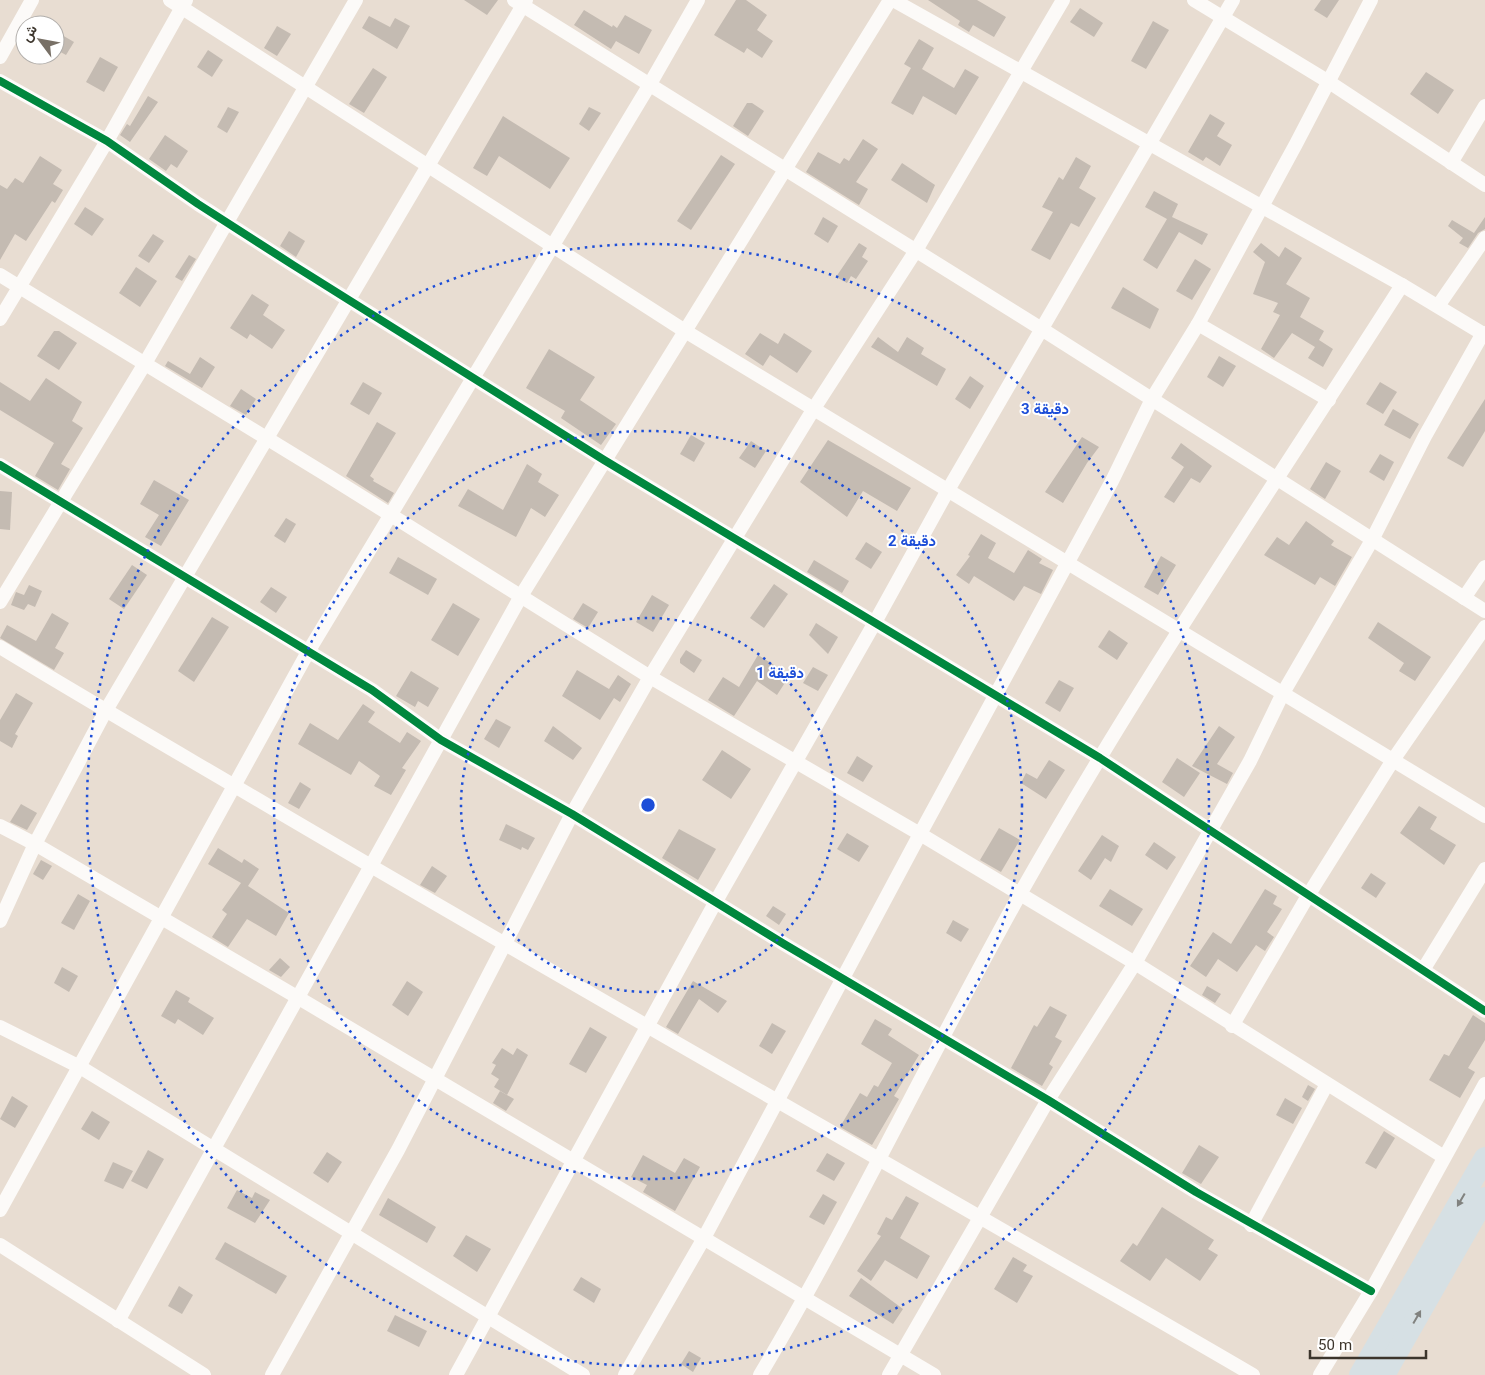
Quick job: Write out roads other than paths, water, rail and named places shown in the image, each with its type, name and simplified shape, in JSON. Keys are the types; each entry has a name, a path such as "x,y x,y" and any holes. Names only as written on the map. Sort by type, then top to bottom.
{"highway":[{"path":"1360,1375 1485,1158"},
{"path":"1384,1375 1485,1198"}],"street":[{"path":"0,57 32,0"},
{"path":"0,602 228,223 356,0"},
{"path":"0,1210 308,652 650,84 698,0"},
{"path":"118,1321 521,596 784,169 891,0 1261,205 1484,334 1425,436 1372,540 1283,693 1250,761 1135,964 1048,1100 889,1375"},
{"path":"272,1375 353,1233 572,814 650,677 733,538 915,252 1063,0"},
{"path":"1194,0 1329,82 1485,185"},
{"path":"456,1375 715,903 948,490 1040,328 1233,0"},
{"path":"625,1375 704,1238 776,1100 1068,564 1152,399 1198,324 1329,82 1370,0"},
{"path":"0,921 35,844 105,712 268,439 347,299 428,165 521,2 915,252 1040,328 1485,611"},
{"path":"0,319 107,141 179,3 305,87 685,331 1485,816"},
{"path":"0,81 107,141 228,223 604,460 874,624 1100,758 1485,1011"},
{"path":"1451,163 1485,106"},
{"path":"1438,306 1485,238"},
{"path":"0,275 390,514 650,677 1020,894 1444,1157"},
{"path":"760,1375 806,1298 1020,894 1100,758 1275,479 1329,400 1402,285"},
{"path":"1198,324 1329,400"},
{"path":"0,464 372,690 441,740 572,814 715,903 1048,1100 1127,1151 1251,1225 1371,1291"},
{"path":"1464,598 1485,567"},
{"path":"1232,1026 1309,894 1394,760 1485,627"},
{"path":"0,647 105,712 233,785 504,946 880,1158 1253,1375"},
{"path":"0,826 35,844 435,1078 934,1375"},
{"path":"1423,970 1485,869"},
{"path":"0,1027 80,1067 583,1375"},
{"path":"1251,1225 1328,1084"},
{"path":"1320,1375 1371,1291 1485,1084"},
{"path":"0,1245 204,1375"}]}
